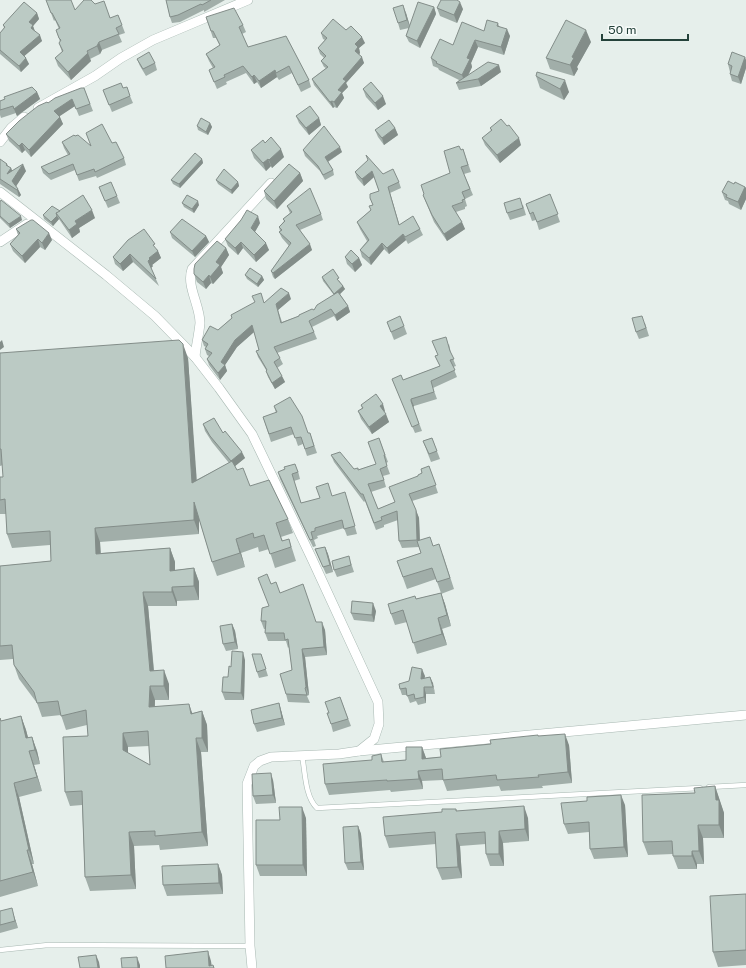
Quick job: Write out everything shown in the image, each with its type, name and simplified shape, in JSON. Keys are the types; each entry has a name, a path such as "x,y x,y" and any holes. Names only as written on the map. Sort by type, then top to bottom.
{"street":[{"path":"0,142 11,128 37,108 95,76 121,58 153,40 248,0"},
{"path":"195,357 200,323 198,307 190,281 192,269 280,174"},
{"path":"0,192 106,275 155,316 195,357 252,434 378,702 379,724 374,739 359,751"},
{"path":"0,242 34,219"},
{"path":"252,968 250,946 247,784 254,766 260,761 272,757 339,754 746,715"}],"lane":[{"path":"302,755 309,796 312,804 316,808 746,785"},
{"path":"0,950 48,945 250,946"}],"building":[{"path":"46,0 71,0 75,10 84,0 91,0 95,4 104,1 110,18 118,15 122,25 116,28 119,34 99,42 97,46 87,51 88,53 68,72 55,58 63,51 59,43 61,40 56,30 60,28 51,13"},
{"path":"166,0 211,0 178,15 170,17"},
{"path":"441,0 457,0 460,2 454,15 437,8"},
{"path":"24,2 37,13 29,22 33,25 31,28 40,35 20,52 26,58 19,66 0,50 0,33 5,27 3,25"},
{"path":"418,2 434,7 417,41 406,36"},
{"path":"403,5 407,20 398,23 393,8"},
{"path":"234,8 243,25 239,27 248,47 286,36 309,80 298,85 289,66 276,73 275,70 259,81 254,75 252,77 243,66 224,75 225,77 214,82 209,70 215,67 206,54 220,45 213,31 211,31 206,17"},
{"path":"333,19 346,30 351,26 362,37 355,44 358,47 355,51 362,57 343,79 346,81 338,90 342,92 334,102 330,102 312,79 328,67 321,61 326,56 318,48 327,38 321,33"},
{"path":"487,20 498,23 497,26 507,29 501,47 475,40 467,58 470,59 462,75 436,63 437,62 431,58 440,39 453,45 462,22 484,31"},
{"path":"566,20 586,30 572,57 574,58 570,65 546,58"},
{"path":"149,52 155,63 143,69 137,59"},
{"path":"732,52 745,57 738,77 730,74 732,66 728,64"},
{"path":"488,62 499,65 478,79 456,83"},
{"path":"537,72 565,80 560,89 536,76"},
{"path":"371,82 383,96 375,103 363,89"},
{"path":"121,83 123,88 127,87 130,96 109,105 103,90"},
{"path":"32,87 37,92 14,109 13,106 0,110 0,101 5,99 4,97"},
{"path":"84,88 90,104 76,109 72,99 54,111 60,117 29,150 22,143 19,146 6,134 19,121 38,106"},
{"path":"310,106 319,118 306,128 296,116"},
{"path":"201,118 210,123 206,132 197,126"},
{"path":"501,119 507,126 509,125 519,138 497,155 482,138 492,130 490,128"},
{"path":"389,120 395,128 382,138 375,130"},
{"path":"102,124 112,143 116,142 124,158 95,172 94,169 77,175 73,164 49,174 41,167 70,154 62,142 74,135 78,135 91,146 86,133"},
{"path":"324,126 340,147 325,157 333,170 323,175 318,166 303,150"},
{"path":"271,137 281,149 269,160 268,159 263,163 251,150 263,140 265,143"},
{"path":"459,146 461,150 463,149 468,165 461,167 470,189 462,192 465,199 462,200 463,202 452,206 462,222 444,234 432,215 423,195 421,185 450,173 444,151"},
{"path":"195,153 202,159 179,184 171,180"},
{"path":"366,155 383,174 393,169 399,182 388,187 399,225 413,216 420,229 405,237 403,234 387,248 382,243 369,258 360,250 369,240 357,222 371,210 369,206 373,205 370,194 379,191 372,171 362,179 355,172 368,160"},
{"path":"0,159 11,168 7,174 23,164 12,181 18,189 17,190 0,179"},
{"path":"289,164 300,173 274,201 264,191"},
{"path":"224,169 238,182 231,190 216,180"},
{"path":"728,181 734,184 735,182 745,187 738,202 726,197 727,195 722,192"},
{"path":"111,182 117,196 105,201 99,187"},
{"path":"310,188 321,214 296,225 310,244 273,273 271,271 291,243 279,232 282,230 279,227 285,221 283,219 292,212 287,206"},
{"path":"550,194 558,214 537,222 533,212 530,214 526,204"},
{"path":"83,195 92,210 75,221 77,224 69,230 56,213"},
{"path":"187,195 198,201 192,209 182,203"},
{"path":"520,198 523,208 507,213 504,203"},
{"path":"1,200 21,216 9,224 0,216"},
{"path":"52,206 60,211 56,213 57,216 51,222 43,215"},
{"path":"247,210 258,216 251,228 266,243 254,255 241,242 235,248 225,239 241,220"},
{"path":"182,219 206,236 192,251 170,232"},
{"path":"31,220 49,233 42,243 38,239 22,256 10,244 20,233 16,229"},
{"path":"144,229 155,244 153,245 158,251 149,258 150,259 148,261 156,279 130,254 120,264 113,257 128,240"},
{"path":"217,241 226,248 216,262 220,265 210,277 209,275 203,282 194,274 195,264"},
{"path":"351,250 359,258 352,264 345,257"},
{"path":"250,268 262,276 257,284 245,275"},
{"path":"333,269 339,278 337,279 343,286 334,294 322,277"},
{"path":"281,288 289,293 276,304 281,323 312,309 314,310 317,305 338,292 348,306 335,315 331,309 309,321 314,332 274,347 280,358 274,362 282,376 272,383 266,371 267,370 256,351 259,350 252,325 235,340 221,362 225,365 218,373 207,359 212,353 205,349 208,344 202,340 210,326 218,330 232,318 231,315 255,302 252,296 261,293 264,303"},
{"path":"400,316 404,326 391,332 387,322"},
{"path":"642,316 646,328 636,332 632,318"},
{"path":"446,337 454,359 450,360 455,370 431,381 434,392 411,399 419,424 412,427 392,379 401,375 403,380 440,366 435,356 438,355 432,341"},
{"path":"179,340 183,344 192,483 232,461 237,470 243,468 250,486 269,480 288,519 276,523 282,541 289,539 291,547 270,554 264,535 254,538 253,533 236,539 240,553 212,562 194,502 194,520 95,528 96,554 170,548 170,571 194,568 194,586 172,587 172,592 143,592 150,671 164,670 164,686 150,686 149,707 189,704 191,714 202,711 202,738 196,738 202,832 155,836 155,831 129,832 131,875 85,877 82,791 65,792 63,737 88,736 86,710 61,716 58,701 37,703 34,692 14,665 12,645 0,646 0,566 51,561 50,531 7,534 5,499 0,500 0,477 3,477 0,449 0,353","holes":["148,731 150,765 123,750 123,733"]},
{"path":"376,394 383,404 380,406 386,414 369,427 358,411 363,408 361,405"},
{"path":"290,397 302,416 314,446 305,449 301,437 295,438 291,427 269,434 263,417 277,412 274,406"},
{"path":"214,418 223,433 225,431 242,452 231,461 210,436 203,424"},
{"path":"379,438 387,466 380,469 384,480 368,484 378,509 395,502 389,487 418,476 422,473 421,469 429,466 436,485 409,494 416,510 417,540 399,541 397,511 381,517 382,520 374,523 363,494 361,494 331,455 340,452 354,469 358,468 358,470 376,464 368,442"},
{"path":"432,438 437,451 429,454 423,441"},
{"path":"295,464 298,472 292,474 301,503 320,498 316,487 328,483 332,496 345,492 355,526 344,529 342,520 315,528 315,531 311,532 313,539 310,540 278,472 285,469 284,467"},
{"path":"430,537 433,546 439,544 450,578 437,582 432,568 403,577 397,561 421,553 417,541"},
{"path":"325,547 330,565 323,567 315,549"},
{"path":"349,556 351,565 334,570 332,561"},
{"path":"267,574 271,584 276,582 280,593 303,584 316,622 322,622 324,647 302,649 305,688 307,695 286,694 280,674 292,670 288,639 285,640 284,633 265,633 266,621 261,621 262,608 269,606 258,578"},
{"path":"441,593 447,615 438,618 442,634 413,643 403,610 391,614 388,604 415,596 416,599"},
{"path":"352,601 373,603 372,615 351,613"},
{"path":"232,624 235,642 223,644 220,626"},
{"path":"232,651 243,652 241,693 222,692 223,677 228,677 229,666 231,667"},
{"path":"252,654 261,654 266,669 257,672"},
{"path":"412,667 422,669 421,679 430,677 433,687 424,687 424,697 415,699 414,694 407,696 406,688 400,689 399,684 409,681"},
{"path":"340,697 348,719 331,724 325,702"},
{"path":"279,703 282,718 254,724 251,710"},
{"path":"21,716 26,738 32,737 35,750 29,751 37,777 14,783 29,850 27,850 33,872 0,881 0,718 1,721"},
{"path":"565,734 568,772 538,775 539,777 497,780 496,775 443,780 442,769 418,771 419,779 325,784 323,764 372,760 372,756 381,754 382,762 406,760 406,747 422,747 422,759 441,757 440,749 491,744 490,740"},
{"path":"271,773 273,795 253,796 252,774"},
{"path":"715,786 716,800 719,800 719,825 698,825 699,851 692,851 692,856 673,856 672,841 643,842 642,795 695,793 694,788"},
{"path":"621,795 624,847 590,849 589,822 564,824 561,803 587,801 587,797"},
{"path":"524,806 525,829 499,831 499,854 486,854 485,832 456,834 458,867 437,868 435,832 385,836 383,817 442,812 442,809 456,809 456,811"},
{"path":"279,807 302,807 303,865 256,865 256,820 280,820"},
{"path":"358,826 361,862 345,863 343,827"},
{"path":"218,864 219,883 163,885 162,866"},
{"path":"746,894 746,950 713,952 710,896"},
{"path":"12,908 15,921 0,925 0,911"},
{"path":"208,951 209,966 213,965 214,968 166,968 165,956"},
{"path":"96,955 98,968 80,968 78,957"},
{"path":"137,957 138,968 122,968 121,958"}]}
